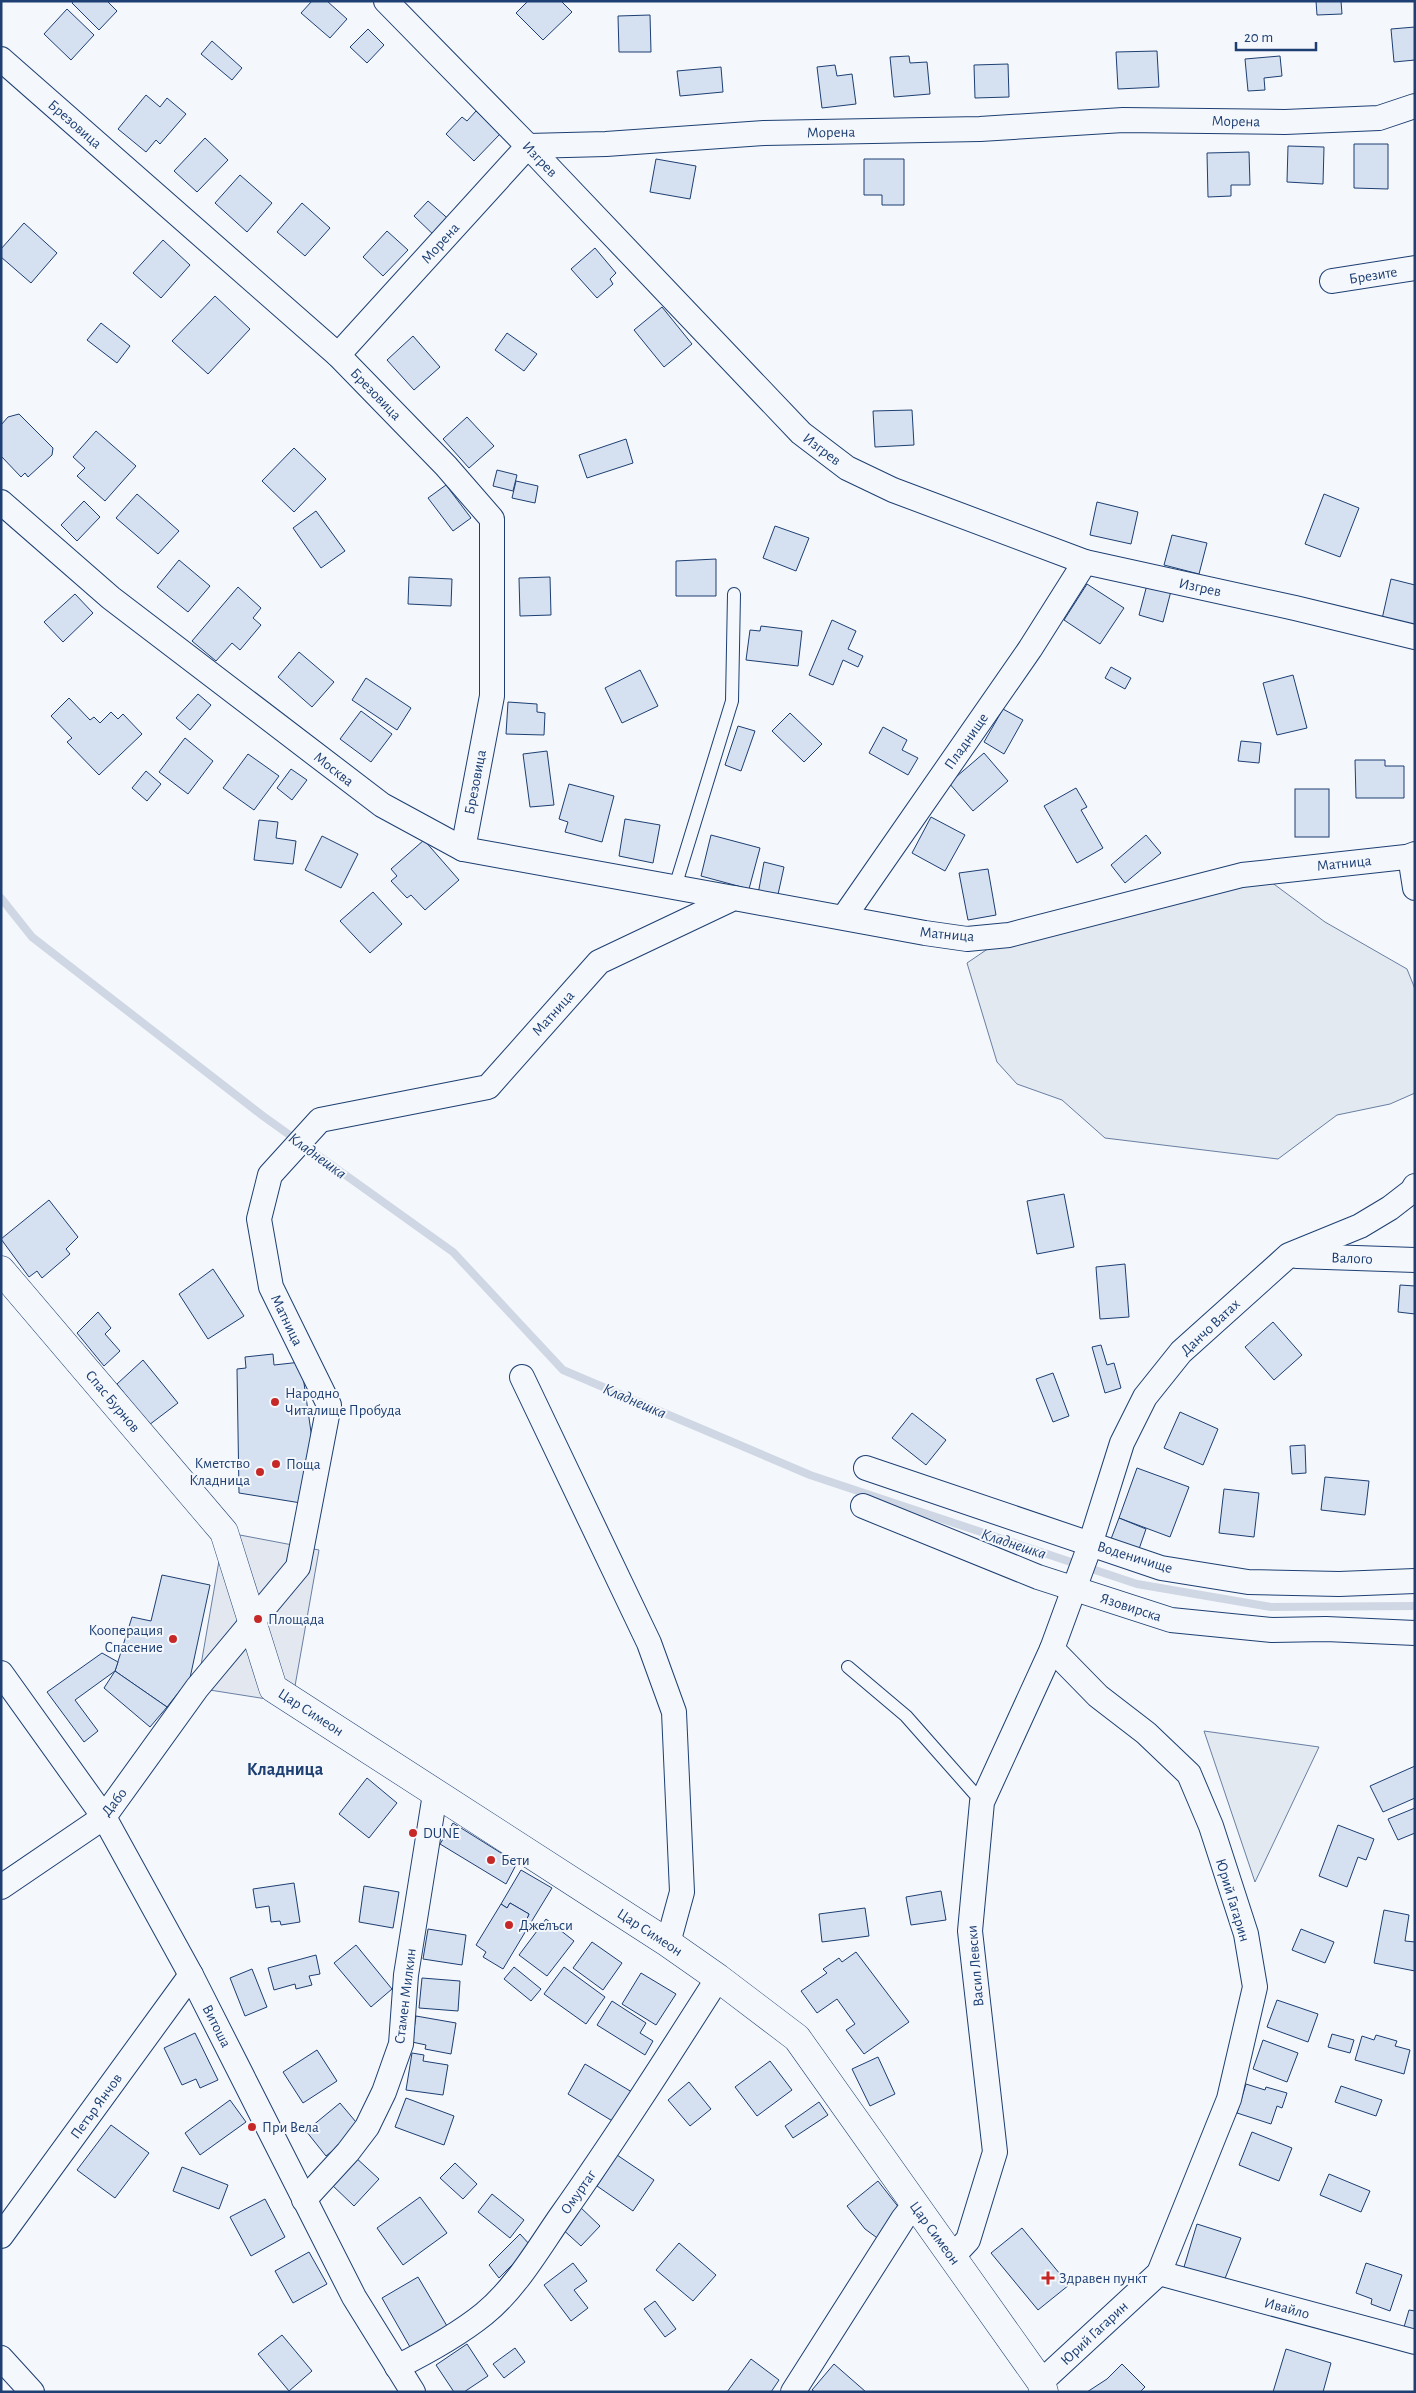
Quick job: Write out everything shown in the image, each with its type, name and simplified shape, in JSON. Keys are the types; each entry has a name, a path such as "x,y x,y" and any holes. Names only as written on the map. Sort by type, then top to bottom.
{"street":[{"name":"Изгрев","path":"386,1 528,146 801,434 847,468 893,490 1085,562 1295,608 1415,637"},
{"name":"Брезовица","path":"1,59 338,355 446,466 492,519 492,696 463,849"},
{"name":"Морена","path":"338,355 528,146 606,144 764,133 980,129 1123,120 1285,122 1379,118 1415,106"},
{"name":"Брезите","path":"1332,281 1415,268"},
{"name":"Москва","path":"1,502 111,598 382,806 463,849 734,898"},
{"name":"Пладнище","path":"844,918 1030,649 1085,562"},
{"name":"Матница","path":"197,1688 298,1567 329,1404 271,1287 259,1219 270,1175 320,1120 488,1087 599,962 734,898 925,933 968,938 1009,935 1242,875 1413,855"},
{"path":"1413,855 1415,888"},
{"name":"Данчо Ватах","path":"1090,1545 1122,1443 1145,1397 1182,1352 1289,1255 1360,1226 1390,1208 1412,1191 1415,1186"},
{"name":"Валого","path":"1289,1255 1415,1260"},
{"name":"Спас Бурнов","path":"1,1270 224,1532"},
{"path":"522,1377 648,1643 674,1712 682,1892 668,1943"},
{"name":"Воденичище","path":"866,1468 1161,1568 1248,1582 1339,1584 1415,1581"},
{"name":"Язовирска","path":"863,1506 1038,1577 1075,1585 1171,1620 1272,1630 1326,1629 1415,1633"},
{"name":"Цар Симеон","path":"224,1532 273,1688 668,1943 797,2038 1043,2387"},
{"path":"1052,1649 1090,1545"},
{"name":"Васил Левски","path":"952,2257 968,2240 995,2152 970,1931 982,1802 1052,1649"},
{"name":"Юрий Гагарин","path":"1043,2387 1159,2273 1229,2099 1255,1987 1246,1934 1210,1826 1189,1774 1146,1733 1098,1696 1052,1649"},
{"name":"Витоша","path":"1,1673 104,1818 191,1975 354,2297 413,2392"},
{"name":"Дабо","path":"1,1887 104,1818 197,1688"},
{"name":"Стамен Милкин","path":"304,2200 348,2152 367,2127 384,2092 401,2044 406,1975 435,1794"},
{"name":"Петър Янчов","path":"1,2236 191,1975"},
{"name":"Омуртаг","path":"397,2367 431,2350 461,2330 485,2313 510,2289 619,2133 718,1978"},
{"path":"793,2392 903,2219 914,2205"},
{"name":"Ивайло","path":"1159,2273 1415,2342"},
{"path":"1,2358 32,2392"}],"lane":[{"path":"675,887 732,701 734,594"},
{"path":"848,1667 906,1716 982,1802"}],"shaded area":[{"path":"1267,879 1325,922 1407,969 1415,989 1415,1093 1390,1104 1337,1115 1278,1159 1105,1138 1062,1100 1017,1084 997,1062 967,963 992,946"},
{"name":"Площада","path":"224,1532 319,1550 292,1703 197,1688"},
{"path":"1204,1731 1319,1747 1255,1882"}],"building":[{"path":"73,1 107,1 117,11 99,30 72,3"},
{"path":"312,1 327,1 347,19 330,38 301,13"},
{"path":"528,1 561,1 572,12 543,40 516,13"},
{"path":"1316,1 1341,1 1342,14 1317,15"},
{"path":"67,9 94,35 71,60 44,34"},
{"path":"650,15 651,52 619,52 618,16"},
{"path":"1415,27 1415,60 1394,62 1391,29"},
{"path":"368,29 384,45 367,63 350,47"},
{"path":"212,41 242,68 232,80 201,54"},
{"path":"1157,51 1159,87 1118,89 1116,52"},
{"path":"909,56 910,63 927,62 930,94 894,97 890,57"},
{"path":"1280,56 1282,76 1264,78 1265,90 1248,91 1245,59"},
{"path":"1008,64 1009,97 975,98 974,65"},
{"path":"835,65 837,76 852,74 856,104 822,108 817,67"},
{"path":"721,67 723,92 680,96 677,71"},
{"path":"146,95 160,107 167,98 186,114 160,144 156,140 146,152 118,129"},
{"path":"476,111 500,134 474,161 446,134 462,117 467,121"},
{"path":"205,138 228,160 197,192 174,171"},
{"path":"1354,144 1388,144 1388,189 1354,188"},
{"path":"1288,146 1324,147 1323,184 1287,182"},
{"path":"1249,152 1250,185 1231,185 1231,196 1208,197 1207,153"},
{"path":"656,159 696,166 690,199 650,192"},
{"path":"864,159 904,159 904,205 882,205 882,195 864,195"},
{"path":"240,175 272,203 247,232 215,203"},
{"path":"428,201 453,223 438,239 414,216"},
{"path":"302,203 330,228 305,256 277,232"},
{"path":"24,223 57,253 31,283 1,257 1,249"},
{"path":"387,231 408,250 383,276 363,257"},
{"path":"163,240 190,265 161,298 133,273"},
{"path":"595,248 616,273 610,279 613,284 597,298 571,269"},
{"path":"215,296 250,329 208,374 172,341"},
{"path":"662,307 692,344 664,367 634,330"},
{"path":"101,323 130,346 117,363 87,340"},
{"path":"507,333 537,354 524,371 495,350"},
{"path":"413,336 440,367 414,390 387,360"},
{"path":"912,410 914,445 875,447 873,411"},
{"path":"19,414 53,448 52,455 28,477 25,473 21,477 1,456 1,425 8,417"},
{"path":"467,417 494,446 469,468 443,439"},
{"path":"96,431 136,466 105,501 77,476 85,468 73,457"},
{"path":"626,439 633,463 587,478 579,455"},
{"path":"294,448 326,479 294,512 262,481"},
{"path":"497,470 517,475 513,491 493,486"},
{"path":"516,481 538,486 535,503 512,498"},
{"path":"446,485 471,518 453,531 428,498"},
{"path":"137,494 179,531 158,554 116,518"},
{"path":"1324,494 1359,508 1340,557 1305,544"},
{"path":"84,501 100,517 77,541 61,525"},
{"path":"1097,502 1138,512 1131,544 1090,535"},
{"path":"316,511 345,551 321,568 293,528"},
{"path":"775,526 809,538 796,571 763,558"},
{"path":"1172,535 1207,543 1199,574 1164,565"},
{"path":"716,559 716,596 676,596 676,561"},
{"path":"179,560 210,586 188,612 157,587"},
{"path":"409,577 452,579 451,606 408,604"},
{"path":"550,577 551,615 520,616 519,578"},
{"path":"1391,579 1415,585 1415,627 1382,619"},
{"path":"1148,581 1172,587 1163,622 1139,615"},
{"path":"1087,584 1124,608 1100,644 1064,620"},
{"path":"238,587 261,608 253,618 261,625 240,650 232,643 216,661 192,641"},
{"path":"75,594 93,613 63,642 44,622"},
{"path":"832,620 856,631 848,649 863,656 858,667 843,660 833,685 809,675"},
{"path":"761,626 802,631 798,666 746,660 750,630 760,631"},
{"path":"299,652 334,682 312,707 278,677"},
{"path":"1111,667 1131,678 1125,689 1105,678"},
{"path":"640,670 658,706 622,723 605,688"},
{"path":"1293,675 1307,728 1277,735 1263,683"},
{"path":"366,678 411,708 397,730 352,700"},
{"path":"198,694 211,705 190,730 176,718"},
{"path":"69,698 90,720 94,717 100,723 111,712 118,719 123,714 142,734 99,775 67,742 72,738 51,716"},
{"path":"508,702 537,704 537,712 545,713 544,735 506,734"},
{"path":"1003,709 1023,720 1004,754 984,742"},
{"path":"361,711 392,734 371,762 340,739"},
{"path":"790,713 822,744 804,762 772,731"},
{"path":"738,726 755,731 741,771 725,765"},
{"path":"883,727 907,740 902,750 918,758 908,775 869,753"},
{"path":"185,738 213,761 188,794 159,772"},
{"path":"1241,741 1261,743 1259,763 1238,761"},
{"path":"547,751 554,805 530,807 523,754"},
{"path":"984,753 1008,781 973,811 949,783"},
{"path":"248,754 279,776 254,810 223,788"},
{"path":"1355,760 1385,760 1385,766 1404,766 1404,798 1356,798"},
{"path":"291,769 307,780 292,800 277,788"},
{"path":"146,771 161,784 147,801 132,788"},
{"path":"569,784 614,796 602,842 565,832 568,822 559,819"},
{"path":"1076,788 1087,807 1081,810 1103,848 1077,863 1044,806"},
{"path":"1295,789 1329,789 1329,837 1295,837"},
{"path":"931,817 965,835 945,871 912,853"},
{"path":"625,819 660,825 653,863 619,856"},
{"path":"259,820 278,822 276,838 296,841 293,864 254,860"},
{"path":"711,835 760,848 749,889 701,876"},
{"path":"1146,835 1161,853 1125,883 1111,865"},
{"path":"322,836 358,854 341,888 305,870"},
{"path":"424,840 459,880 425,910 411,895 407,898 391,881 397,876 391,869"},
{"path":"764,862 784,867 777,899 758,894"},
{"path":"988,869 996,915 968,920 959,873"},
{"path":"373,892 402,924 370,953 340,921"},
{"path":"1064,1194 1074,1247 1037,1254 1027,1201"},
{"path":"49,1200 78,1237 66,1249 70,1254 42,1278 37,1271 29,1277 1,1239"},
{"path":"1125,1264 1129,1317 1100,1319 1096,1267"},
{"path":"213,1269 244,1316 208,1339 179,1294"},
{"path":"1400,1285 1415,1286 1415,1314 1398,1312"},
{"path":"98,1312 111,1328 105,1334 120,1351 104,1366 77,1333"},
{"path":"1273,1322 1302,1355 1274,1380 1245,1347"},
{"path":"1101,1345 1107,1365 1114,1363 1121,1388 1105,1393 1092,1347"},
{"path":"273,1354 274,1365 301,1362 312,1439 301,1503 239,1493 237,1369 246,1368 245,1357"},
{"path":"143,1360 178,1403 149,1425 117,1384"},
{"path":"1053,1373 1069,1416 1053,1422 1036,1379"},
{"path":"1180,1412 1218,1429 1203,1465 1164,1448"},
{"path":"912,1413 946,1440 926,1465 892,1438"},
{"path":"1305,1445 1306,1473 1292,1474 1290,1446"},
{"path":"1137,1468 1189,1487 1170,1537 1119,1518"},
{"path":"1325,1477 1369,1481 1365,1515 1321,1510"},
{"path":"1224,1489 1259,1493 1254,1537 1219,1533"},
{"path":"1119,1518 1146,1529 1139,1549 1111,1539"},
{"path":"162,1575 210,1585 190,1678 167,1707 115,1671 132,1617 151,1621"},
{"path":"102,1653 118,1662 115,1671 75,1700 98,1731 84,1742 47,1692"},
{"path":"115,1671 167,1707 150,1727 104,1688"},
{"path":"1415,1766 1415,1798 1383,1812 1370,1786"},
{"path":"367,1778 397,1803 369,1838 339,1814"},
{"path":"1415,1808 1415,1833 1398,1840 1388,1819"},
{"path":"453,1823 517,1863 506,1884 440,1844"},
{"path":"1338,1825 1374,1839 1366,1860 1358,1857 1347,1887 1319,1876"},
{"path":"521,1870 552,1888 530,1924 526,1921 529,1914 510,1903 507,1908 501,1904"},
{"path":"294,1883 300,1922 281,1925 280,1921 271,1922 269,1906 256,1908 253,1889"},
{"path":"364,1886 399,1892 393,1928 359,1922"},
{"path":"941,1891 946,1920 911,1925 906,1897"},
{"path":"510,1903 529,1914 526,1921 530,1924 503,1969 483,1957 486,1952 476,1945 501,1904 507,1908"},
{"path":"865,1908 869,1936 822,1942 819,1914"},
{"path":"1384,1910 1409,1915 1405,1941 1415,1942 1415,1971 1374,1963"},
{"path":"546,1919 574,1941 547,1976 519,1955"},
{"path":"428,1929 466,1935 462,1965 423,1959"},
{"path":"1301,1929 1334,1942 1325,1963 1292,1950"},
{"path":"592,1942 622,1963 603,1990 573,1968"},
{"path":"356,1945 392,1989 371,2007 334,1963"},
{"path":"856,1952 909,2022 864,2054 846,2030 855,2024 837,1999 817,2013 801,1991 827,1973 823,1969 839,1958 842,1962"},
{"path":"316,1955 320,1974 309,1976 312,1985 296,1989 295,1984 274,1990 268,1968"},
{"path":"514,1967 541,1989 531,2001 504,1979"},
{"path":"564,1967 605,1997 586,2024 544,1994"},
{"path":"252,1969 267,2007 245,2016 230,1978"},
{"path":"641,1973 676,1994 656,2025 622,2004"},
{"path":"422,1978 460,1981 458,2011 419,2008"},
{"path":"1277,2000 1318,2014 1308,2042 1267,2027"},
{"path":"612,2001 646,2023 640,2033 653,2041 645,2055 597,2025"},
{"path":"416,2016 456,2023 451,2054 425,2049 426,2045 412,2042"},
{"path":"195,2033 218,2080 200,2088 196,2079 182,2085 164,2048"},
{"path":"1332,2034 1354,2040 1350,2053 1328,2047"},
{"path":"1376,2035 1397,2041 1395,2046 1410,2050 1404,2074 1355,2060 1362,2036 1374,2040"},
{"path":"1263,2040 1298,2053 1287,2082 1253,2069"},
{"path":"317,2050 337,2081 303,2103 283,2072"},
{"path":"412,2053 424,2055 423,2061 448,2065 443,2095 406,2090"},
{"path":"878,2057 895,2094 870,2106 852,2069"},
{"path":"770,2061 792,2090 757,2116 735,2087"},
{"path":"585,2064 637,2095 619,2125 568,2094"},
{"path":"689,2082 711,2109 690,2126 668,2100"},
{"path":"1246,2084 1265,2090 1266,2087 1287,2093 1282,2108 1277,2106 1271,2124 1237,2113"},
{"path":"1341,2086 1382,2100 1376,2116 1335,2102"},
{"path":"406,2098 454,2116 444,2145 395,2127"},
{"path":"230,2100 246,2122 200,2155 185,2133"},
{"path":"819,2102 828,2115 793,2138 785,2126"},
{"path":"340,2103 361,2128 326,2156 306,2131"},
{"path":"111,2125 149,2153 115,2198 77,2170"},
{"path":"1252,2132 1292,2148 1279,2181 1239,2165"},
{"path":"617,2155 654,2180 633,2211 597,2186"},
{"path":"354,2156 379,2179 354,2206 330,2183"},
{"path":"455,2163 477,2184 463,2199 440,2178"},
{"path":"182,2167 228,2185 219,2209 173,2191"},
{"path":"1329,2174 1370,2191 1361,2212 1320,2195"},
{"path":"878,2181 900,2209 880,2240 865,2229 847,2206"},
{"path":"492,2194 524,2220 510,2238 478,2212"},
{"path":"420,2197 447,2233 403,2265 377,2228"},
{"path":"265,2199 285,2237 251,2256 230,2217"},
{"path":"579,2206 600,2226 581,2246 560,2227"},
{"path":"1197,2224 1241,2238 1224,2281 1184,2267"},
{"path":"1022,2228 1069,2285 1038,2310 991,2253"},
{"path":"520,2234 531,2246 499,2278 489,2265"},
{"path":"679,2243 716,2275 693,2301 656,2270"},
{"path":"309,2252 327,2284 293,2303 275,2271"},
{"path":"573,2263 587,2281 574,2290 588,2308 571,2321 544,2285"},
{"path":"1366,2263 1402,2275 1390,2311 1371,2304 1372,2299 1356,2293"},
{"path":"418,2277 447,2326 410,2347 382,2298"},
{"path":"655,2301 676,2329 665,2337 644,2309"},
{"path":"1409,2310 1415,2311 1415,2330 1404,2327"},
{"path":"282,2335 312,2371 289,2391 258,2354"},
{"path":"467,2344 488,2376 464,2392 454,2392 436,2365"},
{"path":"515,2348 525,2362 504,2378 493,2364"},
{"path":"1286,2349 1331,2363 1323,2392 1273,2392"},
{"path":"751,2359 779,2380 771,2392 727,2392"},
{"path":"834,2364 866,2392 815,2392 812,2390"},
{"path":"1122,2364 1145,2387 1140,2392 1087,2392 1107,2379"}],"waterway":[{"name":"Кладнешка","path":"1,898 32,937 263,1116 453,1252 563,1370 810,1475 1137,1584 1271,1607 1415,1606"}],"place":[{"name":"Народно Читалище Пробуда","path":"275,1402"},
{"name":"Поща","path":"276,1464"},
{"name":"Кметство Кладница","path":"260,1472"},
{"name":"Площада","path":"258,1619"},
{"name":"Кооперация Спасение","path":"173,1639"},
{"name":"DUNE","path":"413,1833"},
{"name":"Бети","path":"491,1860"},
{"name":"Джелъси","path":"509,1925"},
{"name":"При Вела","path":"252,2127"},
{"name":"Здравен пункт","path":"1048,2278"}],"district":[{"name":"Кладница","path":"285,1769"}]}
